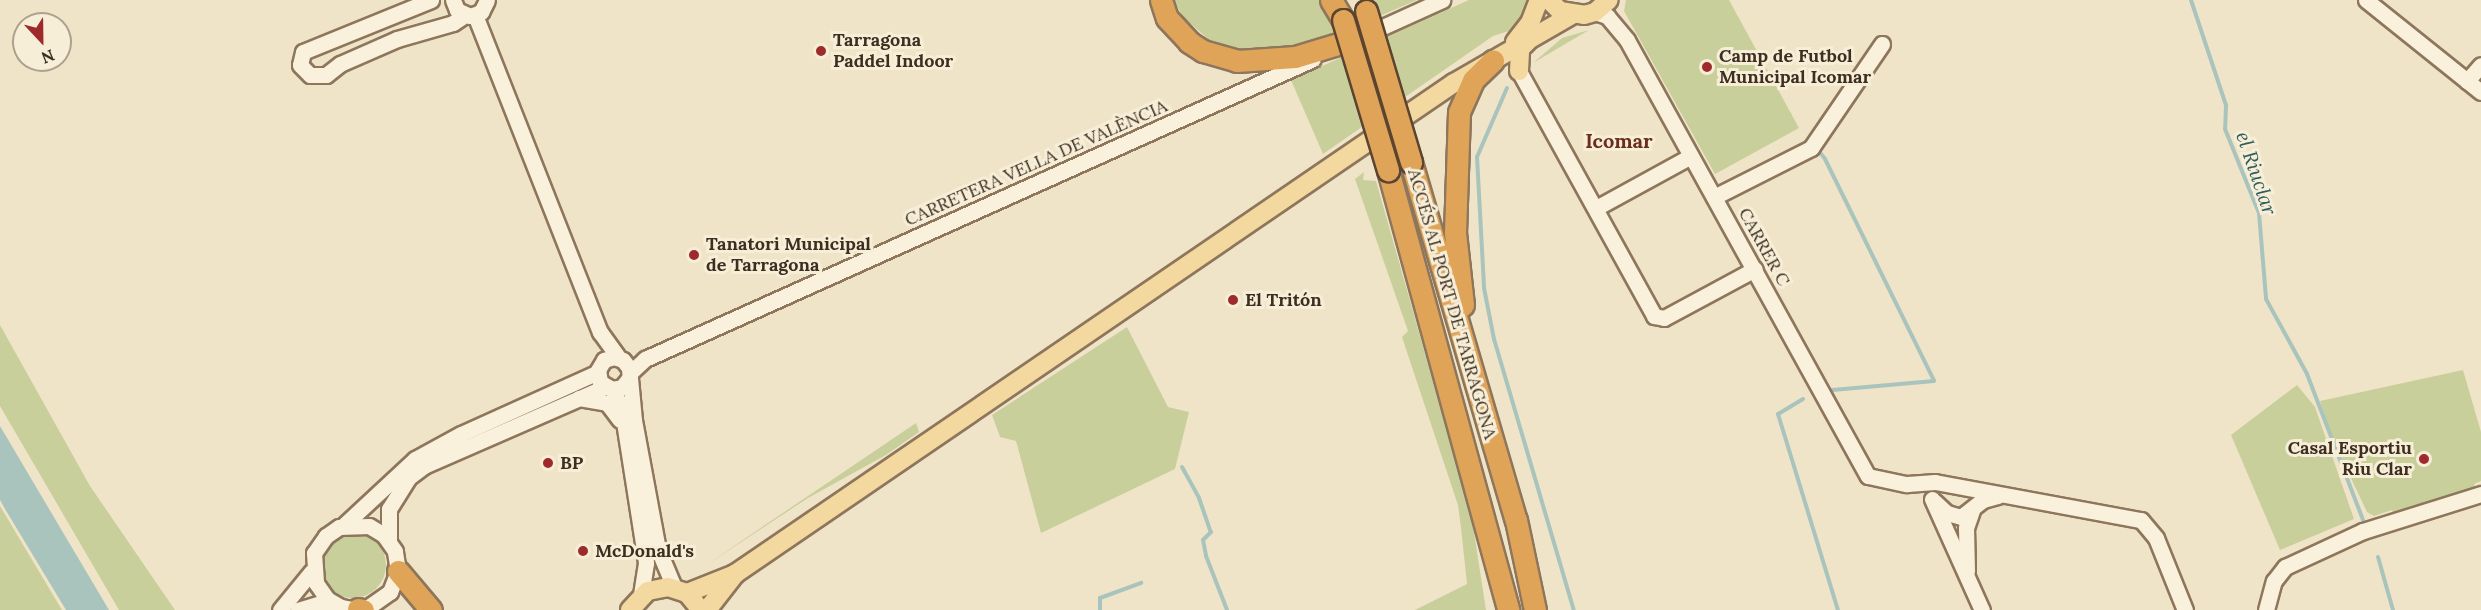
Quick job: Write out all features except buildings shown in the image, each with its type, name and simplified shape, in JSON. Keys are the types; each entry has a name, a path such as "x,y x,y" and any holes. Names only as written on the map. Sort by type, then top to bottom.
{"highway":[{"path":"1161,0 1167,18 1189,42 1203,51 1237,61 1295,57 1361,37"},
{"name":"ACCÉS AL PORT DE TARRAGONA","path":"1331,0 1340,10 1388,170 1508,610"},
{"name":"ACCÉS AL PORT DE TARRAGONA","path":"1365,6 1486,420 1526,564 1535,610"},
{"path":"1486,420 1459,274 1455,195 1459,112 1473,80 1500,56"},
{"path":"1526,564 1547,610"},
{"path":"398,571 431,610"},
{"path":"1498,571 1500,610"},
{"path":"350,608 363,610"}],"main road":[{"path":"1500,56 1523,34 1539,0"},
{"path":"1549,0 1572,15"},
{"path":"707,610 735,574 1454,83 1572,15 1602,6"},
{"path":"1519,71 1520,49 1535,35"},
{"path":"636,603 653,589 680,590 735,574"},
{"path":"680,590 702,610"}],"street":[{"path":"431,0 303,52 300,65 310,75 326,75 359,56 453,23 481,7"},
{"path":"453,0 457,10 481,7"},
{"name":"CARRETERA VELLA DE VALÈNCIA","path":"609,388 622,387 625,367 1185,118 1442,0"},
{"path":"2366,0 2481,92"},
{"name":"CARRER C","path":"1602,6 1607,16 1627,40 1755,269 1863,470 1876,479 1907,484 1954,486 1998,496 2141,520 2156,538 2185,610"},
{"path":"481,7 600,332 625,367 658,549 680,590"},
{"path":"1714,197 1811,148 1882,44"},
{"path":"2468,81 2481,65"},
{"path":"1519,71 1658,319 1755,269"},
{"path":"1596,208 1691,156"},
{"path":"600,332 600,367 609,388 620,403 646,563 636,603"},
{"path":"280,610 312,571 321,541 344,525 424,454 600,367 625,367"},
{"path":"389,540 389,509 408,478 424,466 572,399 609,388"},
{"path":"572,399 592,398 607,403 617,412 626,437"},
{"name":"CARRER C","path":"1907,484 1932,499 1954,517 1960,517 1998,496"},
{"path":"1954,486 1973,508 1966,528 1967,574"},
{"path":"2266,610 2274,581 2285,567 2363,531 2481,494"},
{"path":"1932,499 1982,610"},
{"path":"298,610 321,603 350,608 385,598 398,571 395,551 389,540 369,526 344,525"},
{"path":"312,571 322,594 350,608"}],"green space":[{"path":"1173,0 1321,0 1330,23 1373,0 1417,0 1333,36 1294,47 1251,51 1213,43 1184,18"},
{"path":"1469,0 1532,0 1515,29 1493,36 1323,154 1291,80"},
{"name":"Camp de Futbol Municipal Icomar","path":"1626,0 1729,0 1799,128 1715,174 1624,11"},
{"path":"1589,30 1533,63 1562,38"},
{"path":"1364,172 1363,180 1376,181 1472,519 1486,610 1415,610 1467,584 1461,528 1458,505 1402,337 1408,331 1355,179"},
{"path":"0,325 90,486 175,610 119,610 0,406"},
{"path":"1127,327 1168,407 1189,412 1175,469 1041,533 1016,441 1000,437 992,415"},
{"path":"2463,370 2481,432 2481,481 2474,484 2476,491 2394,516 2392,510 2374,516 2367,512 2331,436 2320,401"},
{"path":"2297,385 2315,407 2354,519 2280,550 2231,435"},
{"path":"916,423 919,432 886,455 808,498 703,567"},
{"path":"0,506 62,610 0,610"},
{"path":"353,532 365,535 376,542 383,553 386,565 383,577 376,588 365,595 353,598 341,595 330,588 323,577 320,565 323,553 330,542 341,535"}],"water":[{"path":"0,426 109,610 66,610 5,509 0,500"}],"waterway":[{"name":"el Riuclar","path":"2191,0 2226,105 2225,129 2259,213 2266,299 2307,374 2363,520"},
{"path":"1507,88 1477,157 1484,288 1494,339 1574,610"},
{"path":"1817,149 1825,159 1934,381 1832,390"},
{"path":"1803,399 1778,414 1838,610"},
{"path":"1182,467 1199,498 1211,532 1203,540 1206,556 1227,610"},
{"path":"2378,557 2393,610"},
{"path":"1100,610 1100,598 1141,583"}],"place":[{"name":"Tarragona Paddel Indoor","path":"821,51"},
{"name":"Camp de Futbol Municipal Icomar","path":"1707,67"},
{"name":"Tanatori Municipal de Tarragona","path":"694,255"},
{"name":"El Tritón","path":"1233,300"},
{"name":"Casal Esportiu Riu Clar","path":"2424,459"},
{"name":"BP","path":"548,463"},
{"name":"McDonald's","path":"583,551"}],"district":[{"name":"Icomar","path":"1619,140"}]}
